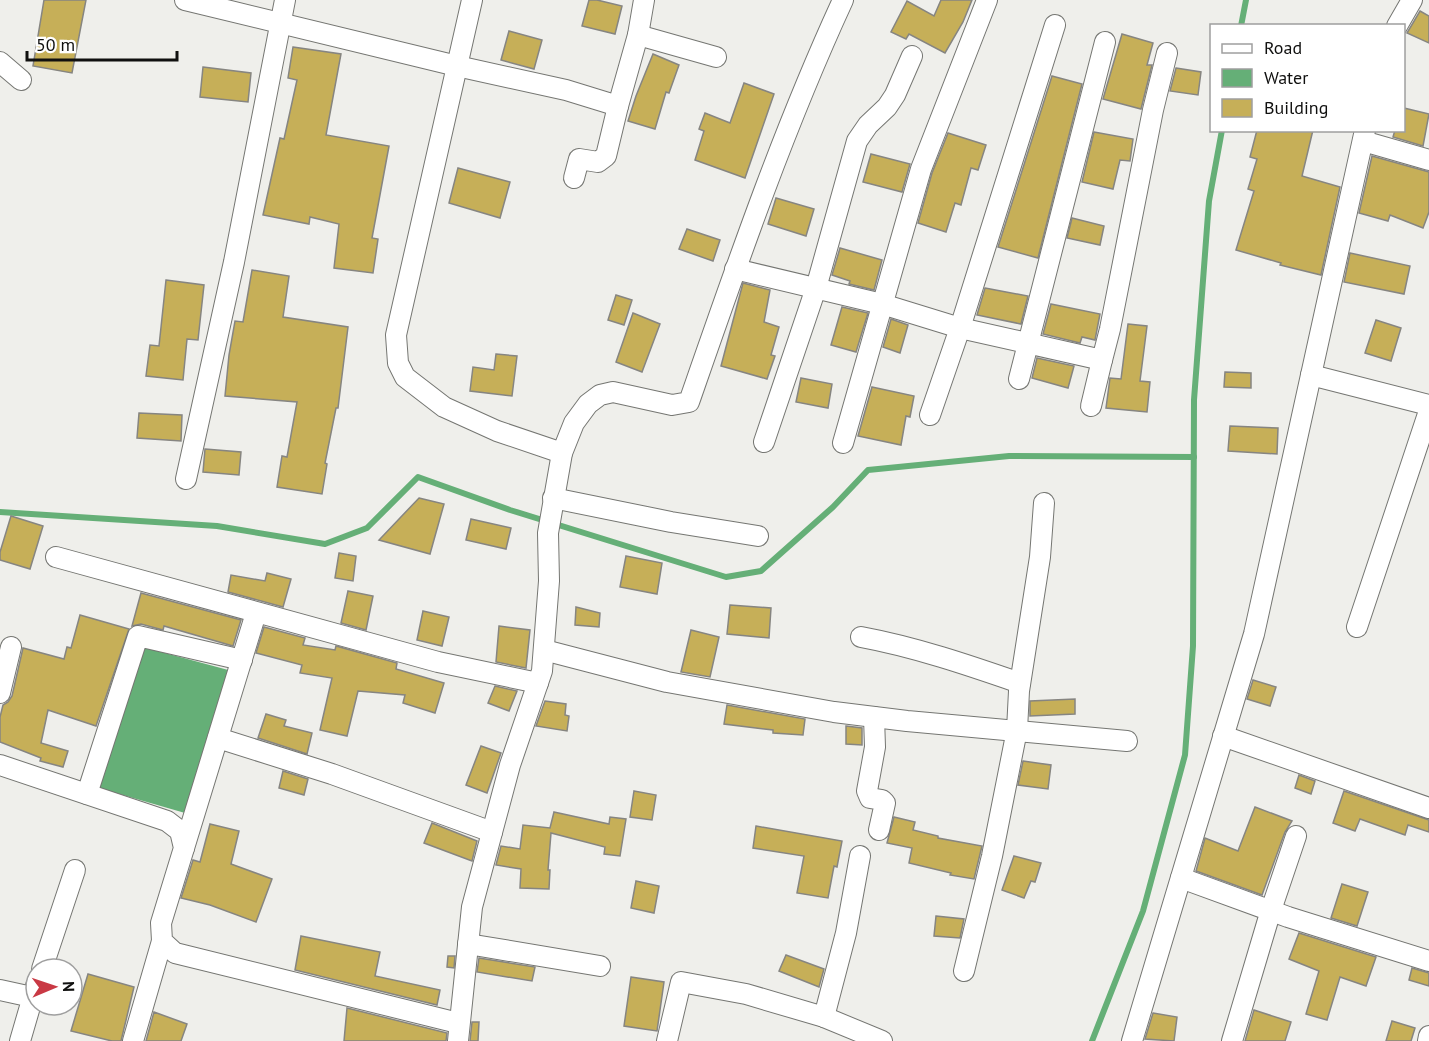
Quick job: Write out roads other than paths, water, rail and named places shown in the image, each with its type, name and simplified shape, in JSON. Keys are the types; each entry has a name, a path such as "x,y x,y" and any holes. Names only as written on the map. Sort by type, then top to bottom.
{"street":[{"path":"185,0 566,90 618,106"},
{"path":"186,479 234,262 285,0"},
{"path":"472,0 396,335 398,363 405,377 444,407 497,431 562,453"},
{"path":"573,178 579,159 598,162 606,156 638,34 644,0"},
{"path":"162,941 175,953 458,1032 472,906 510,765 542,671 549,581 548,533 562,453 574,423 588,404 600,395 613,392 672,405 689,402 735,269 810,71 843,0"},
{"path":"843,443 921,169 987,0"},
{"path":"1398,24 1412,0"},
{"path":"930,415 960,328 1055,25"},
{"path":"638,34 716,57"},
{"path":"1019,379 1106,42"},
{"path":"1090,406 1110,329 1151,121 1167,53"},
{"path":"764,442 816,288 857,141 895,95 912,56"},
{"path":"0,62 21,80"},
{"path":"1132,1041 1254,634 1364,136 1429,160"},
{"path":"735,269 882,304 960,328 1102,360"},
{"path":"1311,375 1429,405"},
{"path":"1357,627 1429,411"},
{"path":"552,503 758,536"},
{"path":"964,971 992,856 1017,730 1020,683 1040,557 1044,503"},
{"path":"56,557 438,662 538,683"},
{"path":"133,1041 162,941 161,923 256,613"},
{"path":"87,794 138,636 242,660"},
{"path":"861,637 928,652 1020,683"},
{"path":"0,693 11,647"},
{"path":"544,650 667,682 834,712 1127,741"},
{"path":"874,717 875,747 867,791 870,798 882,800 885,803 879,830"},
{"path":"1223,736 1429,807"},
{"path":"218,738 332,774 492,832"},
{"path":"0,765 167,821 180,831 184,848"},
{"path":"1232,1041 1269,915 1296,836"},
{"path":"824,1017 846,933 860,856"},
{"path":"46,957 75,870"},
{"path":"1180,878 1269,915 1429,961"},
{"path":"468,944 600,966"},
{"path":"667,1041 681,982 746,994 824,1017 882,1041"},
{"path":"0,990 24,991"},
{"path":"20,1041 27,1017"},
{"path":"1428,1041 1429,1036"}],"water":[{"path":"139,646 232,671 185,813 95,787"}],"waterway":[{"path":"1241,24 1246,0"},
{"path":"1092,1041 1143,911 1185,755 1193,646 1194,400 1209,201 1222,132"},
{"path":"0,512 217,526 325,544 367,528 418,477 510,510 726,577 761,571 833,507 868,470 1009,456 1194,457"}]}
